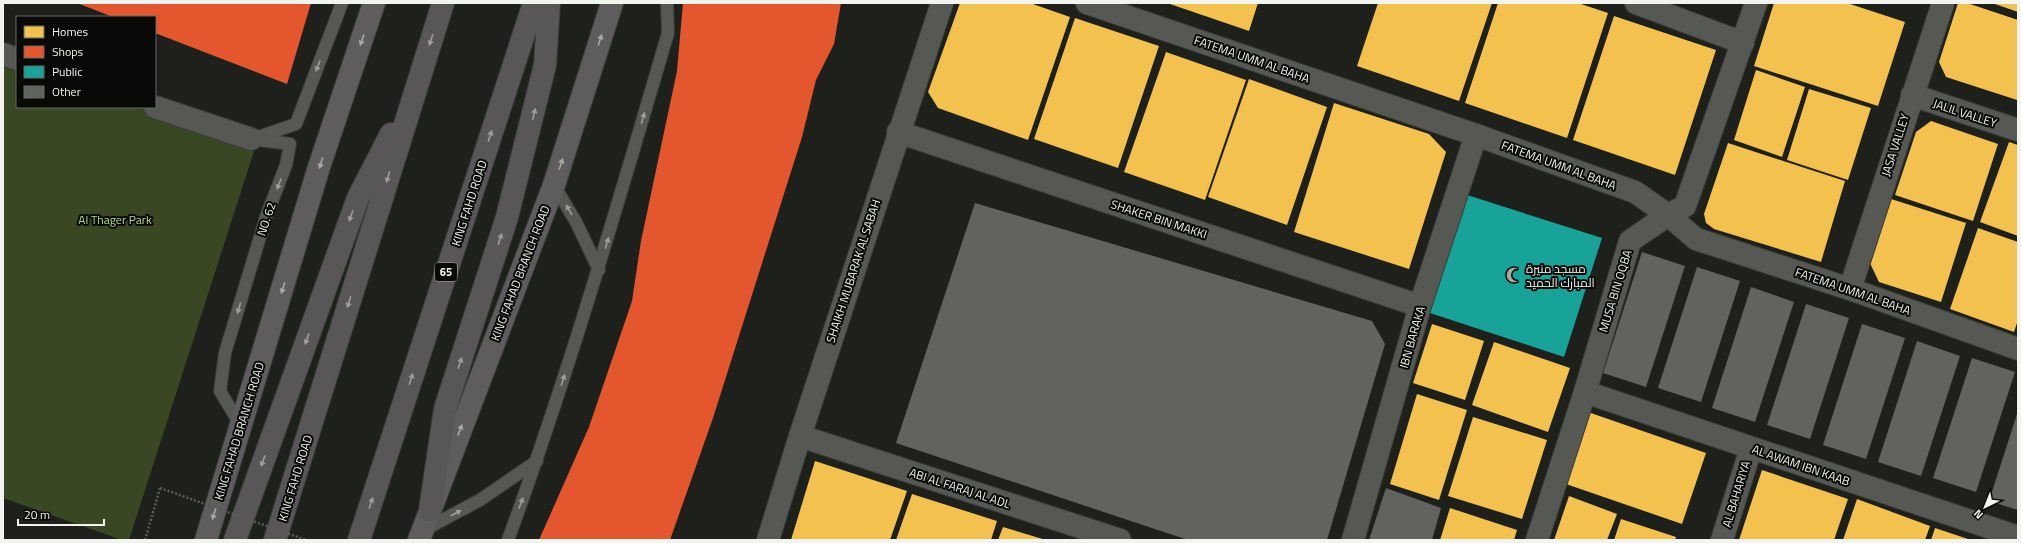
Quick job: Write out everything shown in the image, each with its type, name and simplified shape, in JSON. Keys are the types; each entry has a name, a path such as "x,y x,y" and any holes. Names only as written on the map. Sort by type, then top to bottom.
{"highway":[{"name":"KING FAHD ROAD","path":"275,540 443,3"},
{"name":"KING FAHD ROAD","path":"359,540 534,3"},
{"path":"430,510 445,409 507,217 545,65 549,3"},
{"path":"235,540 358,198 418,81"}],"main road":[{"name":"KING FAHAD BRANCH ROAD","path":"206,540 321,161 374,3"},
{"name":"KING FAHAD BRANCH ROAD","path":"420,536 554,185 612,3"}],"street":[{"name":"SHAIKH MUBARAK AL SABAH","path":"768,540 898,132 942,3"},
{"name":"FATEMA UMM AL BAHA","path":"1087,3 1635,192 1668,215 1696,239 1850,289 2018,349"},
{"path":"1636,3 1743,43"},
{"name":"MUSA BIN OQBA","path":"1537,540 1585,392 1630,241 1668,215 1685,206 1756,3"},
{"name":"JASA VALLEY","path":"1850,289 1943,3"},
{"path":"3,54 16,59"},
{"name":"JALIL VALLEY","path":"1912,95 2018,130"},
{"name":"NO. 62","path":"156,107 250,139"},
{"name":"SHAKER BIN MAKKI","path":"898,132 1420,306"},
{"name":"IBN BARAKA","path":"1353,540 1420,306 1476,136"},
{"name":"AL AWAM IBN KAAB","path":"1585,392 2018,537"},
{"name":"ABI AL FARAJ AL ADL","path":"800,436 1120,540"},
{"name":"AL BAHARIYA","path":"1722,540 1750,448"}],"lane":[{"path":"250,139 296,124 342,3"},
{"path":"508,540 537,461 599,270 668,33 667,3"},
{"name":"NO. 62","path":"241,426 220,391 225,353 266,216 286,165 290,144 250,139"},
{"path":"554,185 576,222 599,270"},
{"path":"420,536 480,500 537,461"}],"path":[{"path":"145,540 160,488 306,540"}],"green space":[{"name":"Al Thager Park","path":"3,58 16,63 16,108 144,108 255,148 129,540 122,540 3,498"}],"building: Homes":[{"path":"960,3 1030,3 1070,17 1028,140 938,108 928,92"},
{"path":"1167,3 1258,3 1249,31"},
{"path":"1378,3 1492,3 1459,101 1357,66"},
{"path":"1498,3 1578,3 1608,13 1567,138 1465,103"},
{"path":"1774,3 1847,3 1905,22 1878,106 1754,66"},
{"path":"1958,3 1967,3 2018,20 2017,100 1946,77 1939,62"},
{"path":"1992,3 2018,3 2018,12"},
{"path":"1614,16 1716,50 1675,175 1573,140"},
{"path":"1075,18 1159,46 1118,168 1034,139"},
{"path":"1166,52 1246,80 1205,200 1124,172"},
{"path":"1756,70 1805,87 1782,157 1734,140"},
{"path":"1249,79 1327,107 1287,225 1208,197"},
{"path":"1809,89 1871,108 1848,180 1787,160"},
{"path":"1334,103 1429,134 1446,152 1409,269 1294,232"},
{"path":"1931,121 1998,144 1973,221 1895,195 1916,132"},
{"path":"2009,142 2018,145 2018,236 1980,222"},
{"path":"1728,143 1845,181 1821,262 1714,229 1706,223 1704,214"},
{"path":"1888,198 1966,223 1941,302 1879,282 1868,259"},
{"path":"1978,228 2018,242 2018,320 2014,332 1950,309"},
{"path":"1432,324 1484,341 1465,400 1413,383"},
{"path":"1494,342 1570,368 1548,432 1472,405"},
{"path":"1417,394 1467,410 1439,500 1390,484"},
{"path":"1588,412 1706,453 1682,524 1563,483"},
{"path":"1473,417 1547,440 1522,519 1448,496"},
{"path":"815,461 907,491 890,540 791,540"},
{"path":"1762,470 1848,499 1834,540 1739,540"},
{"path":"912,494 997,521 991,540 896,540"},
{"path":"1569,496 1617,514 1607,540 1554,540"},
{"path":"1857,499 1930,526 1925,540 1843,540"},
{"path":"1450,508 1517,530 1514,540 1440,540"},
{"path":"1621,519 1676,537 1675,540 1614,540"},
{"path":"1003,527 1046,540 998,540"},
{"path":"1935,528 1971,540 1931,540"}],"building: Shops":[{"path":"77,3 311,3 287,84 156,33 156,16 110,16"},
{"path":"683,3 841,3 834,44 816,80 802,137 713,418 670,540 539,540 589,427 632,301 641,241 677,71"}],"building: Public":[{"name":"مسجد منيرة المبارك الحميد","path":"1464,194 1602,238 1564,357 1427,312"}],"building: Other":[{"path":"975,203 1372,321 1385,344 1327,540 1188,540 896,443"},
{"path":"1642,252 1685,266 1646,387 1603,373"},
{"path":"1697,267 1740,281 1701,402 1658,388"},
{"path":"1751,287 1794,302 1755,422 1712,408"},
{"path":"1806,304 1849,318 1810,439 1767,425"},
{"path":"1862,324 1905,338 1866,459 1823,445"},
{"path":"1917,341 1960,356 1921,476 1878,462"},
{"path":"1972,358 2015,372 1976,492 1933,478"},
{"path":"2018,411 2018,510 1989,501"},
{"path":"1386,488 1441,508 1432,540 1369,540"}],"place":[{"name":"مسجد منيرة المبارك الحميد","path":"1514,275"}]}
